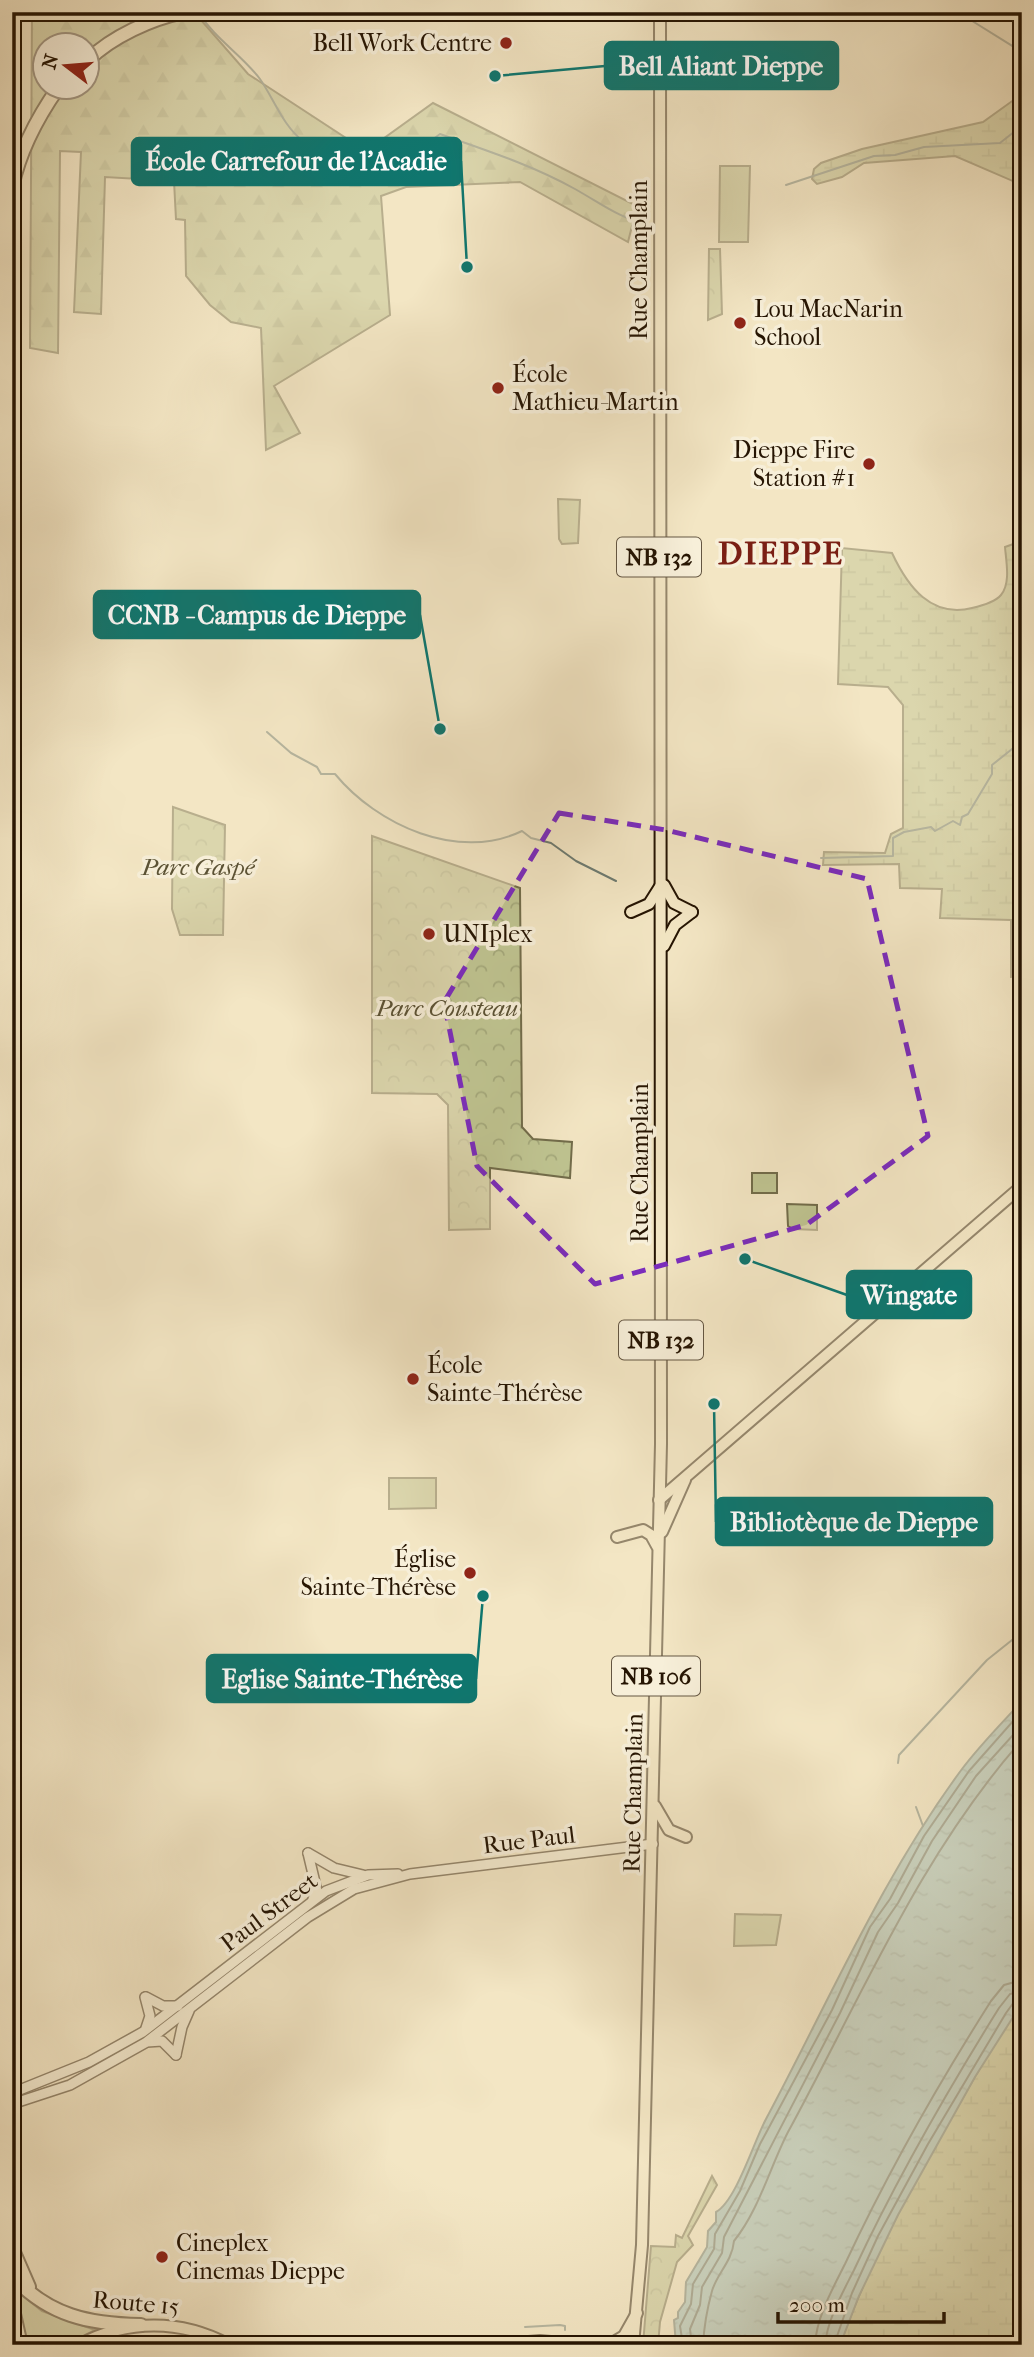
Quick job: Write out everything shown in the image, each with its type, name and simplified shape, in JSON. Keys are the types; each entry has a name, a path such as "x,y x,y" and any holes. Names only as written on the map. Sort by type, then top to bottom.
{"highway":[{"path":"102,51 130,32 164,16 184,12"},
{"path":"12,187 23,150 37,119 49,102"},
{"path":"12,2248 26,2284 41,2300"},
{"name":"Route 15","path":"12,2276 41,2300 68,2316 141,2325"},
{"path":"12,2305 21,2345"}],"main road":[{"name":"Rue Champlain","path":"637,2314 642,2245 661,1444 660,13"},
{"path":"631,912 649,904 662,883 674,903 692,912 667,936 662,952"},
{"path":"659,1500 1022,1186"},
{"path":"661,1444 667,1472 686,1477"},
{"path":"658,1548 665,1520 686,1477"},
{"path":"617,1537 643,1530 652,1535 658,1548"},
{"path":"654,1805 666,1827 686,1837"},
{"name":"Rue Paul","path":"410,1874 653,1844"},
{"path":"308,1905 317,1891 308,1853 334,1868 368,1875"},
{"name":"Paul Street","path":"12,2093 89,2062 143,2032 335,1886 368,1875 410,1874"},
{"name":"Paul Street","path":"192,2007 308,1917 354,1889 410,1874"},
{"path":"143,2032 150,2016 145,1997 163,2006 180,2006"},
{"path":"145,2043 162,2041 176,2054 181,2028 192,2007"},
{"path":"12,2104 70,2085 145,2043 192,2007"},
{"path":"609,2345 624,2336 637,2314"},
{"name":"NB 106","path":"633,2345 637,2314"},
{"path":"79,2345 100,2335 141,2325"},
{"name":"Route 15","path":"141,2325 185,2328 229,2345"},
{"path":"492,2345 540,2341 583,2345"}],"highlighted area":[{"path":"559,813 666,830 867,879 928,1136 806,1225 595,1284 477,1166 444,1002"}],"green space":[{"path":"32,12 194,12 248,74 366,151 433,103 637,206 628,242 520,182 406,187 381,196 390,315 274,386 300,433 266,450 261,328 231,322 210,305 186,276 185,220 176,219 174,181 105,177 101,314 74,312 81,152 60,151 58,353 30,348"},
{"path":"1022,94 1022,185 955,156 864,163 842,177 817,184 812,179 814,169 821,163 862,149 983,122"},
{"path":"720,166 750,166 748,242 719,242"},
{"path":"709,249 720,249 722,314 708,320"},
{"path":"558,499 580,500 578,543 562,544 559,539"},
{"path":"1022,541 1022,619 1017,633 1022,658 1022,976 1011,977 1011,920 940,918 942,889 900,888 899,864 823,865 824,852 885,853 891,834 903,828 903,705 888,687 838,684 842,548 892,553 905,577 923,597 933,604 957,610 984,605 1001,595 1007,578 1005,547"},
{"name":"Parc Gaspé","path":"173,807 225,825 223,935 180,935 172,909"},
{"name":"Parc Cousteau","path":"372,836 520,888 522,1127 533,1139 572,1142 570,1178 490,1168 490,1229 449,1230 448,1105 437,1094 372,1093"},
{"path":"752,1173 777,1173 777,1193 752,1193"},
{"path":"787,1204 817,1205 817,1230 793,1229 788,1226"},
{"path":"389,1478 436,1478 436,1508 389,1509"},
{"path":"735,1914 781,1915 776,1945 734,1946"},
{"path":"1022,2003 1022,2345 840,2345 876,2257 905,2201 985,2059"},
{"path":"712,2176 717,2185 688,2236 693,2245 677,2262 660,2322 658,2345 643,2345 651,2246 675,2247 676,2235 682,2238"},
{"path":"13,2288 42,2311 95,2330 66,2345 27,2345"}],"water":[{"path":"1022,1701 1022,2003 975,2077 898,2215 859,2296 840,2345 676,2345 674,2320 678,2318 678,2312 685,2302 686,2282 707,2247 708,2231 716,2222 716,2212 731,2196 766,2119 881,1896 933,1810 969,1760"}],"waterway":[{"path":"198,12 260,79 296,135 313,146 341,154 390,157 413,152 440,134 508,158 575,189 620,215 652,227"},
{"path":"969,19 1022,52"},
{"path":"786,185 874,156 895,155 924,147 1000,143 1022,123"},
{"path":"267,732 291,753 317,767 321,774 335,774 373,809 396,823 446,840 472,842 497,840 522,831 531,838 551,843 576,861 616,881"},
{"path":"821,858 893,856 893,838 904,832 931,827 935,831 953,821 960,825 962,817 968,814 992,774 992,765 1022,741"},
{"path":"898,1763 899,1755 987,1660 1022,1632"},
{"path":"916,1807 923,1826"},
{"path":"525,2327 560,2325 565,2326 565,2330"}],"place":[{"name":"Bell Work Centre","path":"506,43"},
{"name":"Bell Aliant Dieppe","path":"495,76"},
{"name":"École Carrefour de l'Acadie","path":"467,267"},
{"name":"Lou MacNarin School","path":"740,323"},
{"name":"École Mathieu-Martin","path":"498,388"},
{"name":"Dieppe Fire Station #1","path":"869,464"},
{"name":"CCNB - Campus de Dieppe","path":"440,729"},
{"name":"UNIplex","path":"429,934"},
{"name":"Wingate","path":"745,1259"},
{"name":"École Sainte-Thérèse","path":"413,1379"},
{"name":"Bibliotèque de Dieppe","path":"714,1404"},
{"name":"Église Sainte-Thérèse","path":"470,1573"},
{"name":"Eglise Sainte-Thérèse","path":"483,1596"},
{"name":"Cineplex Cinemas Dieppe","path":"162,2257"}],"district":[{"name":"DIEPPE","path":"781,553"}]}
